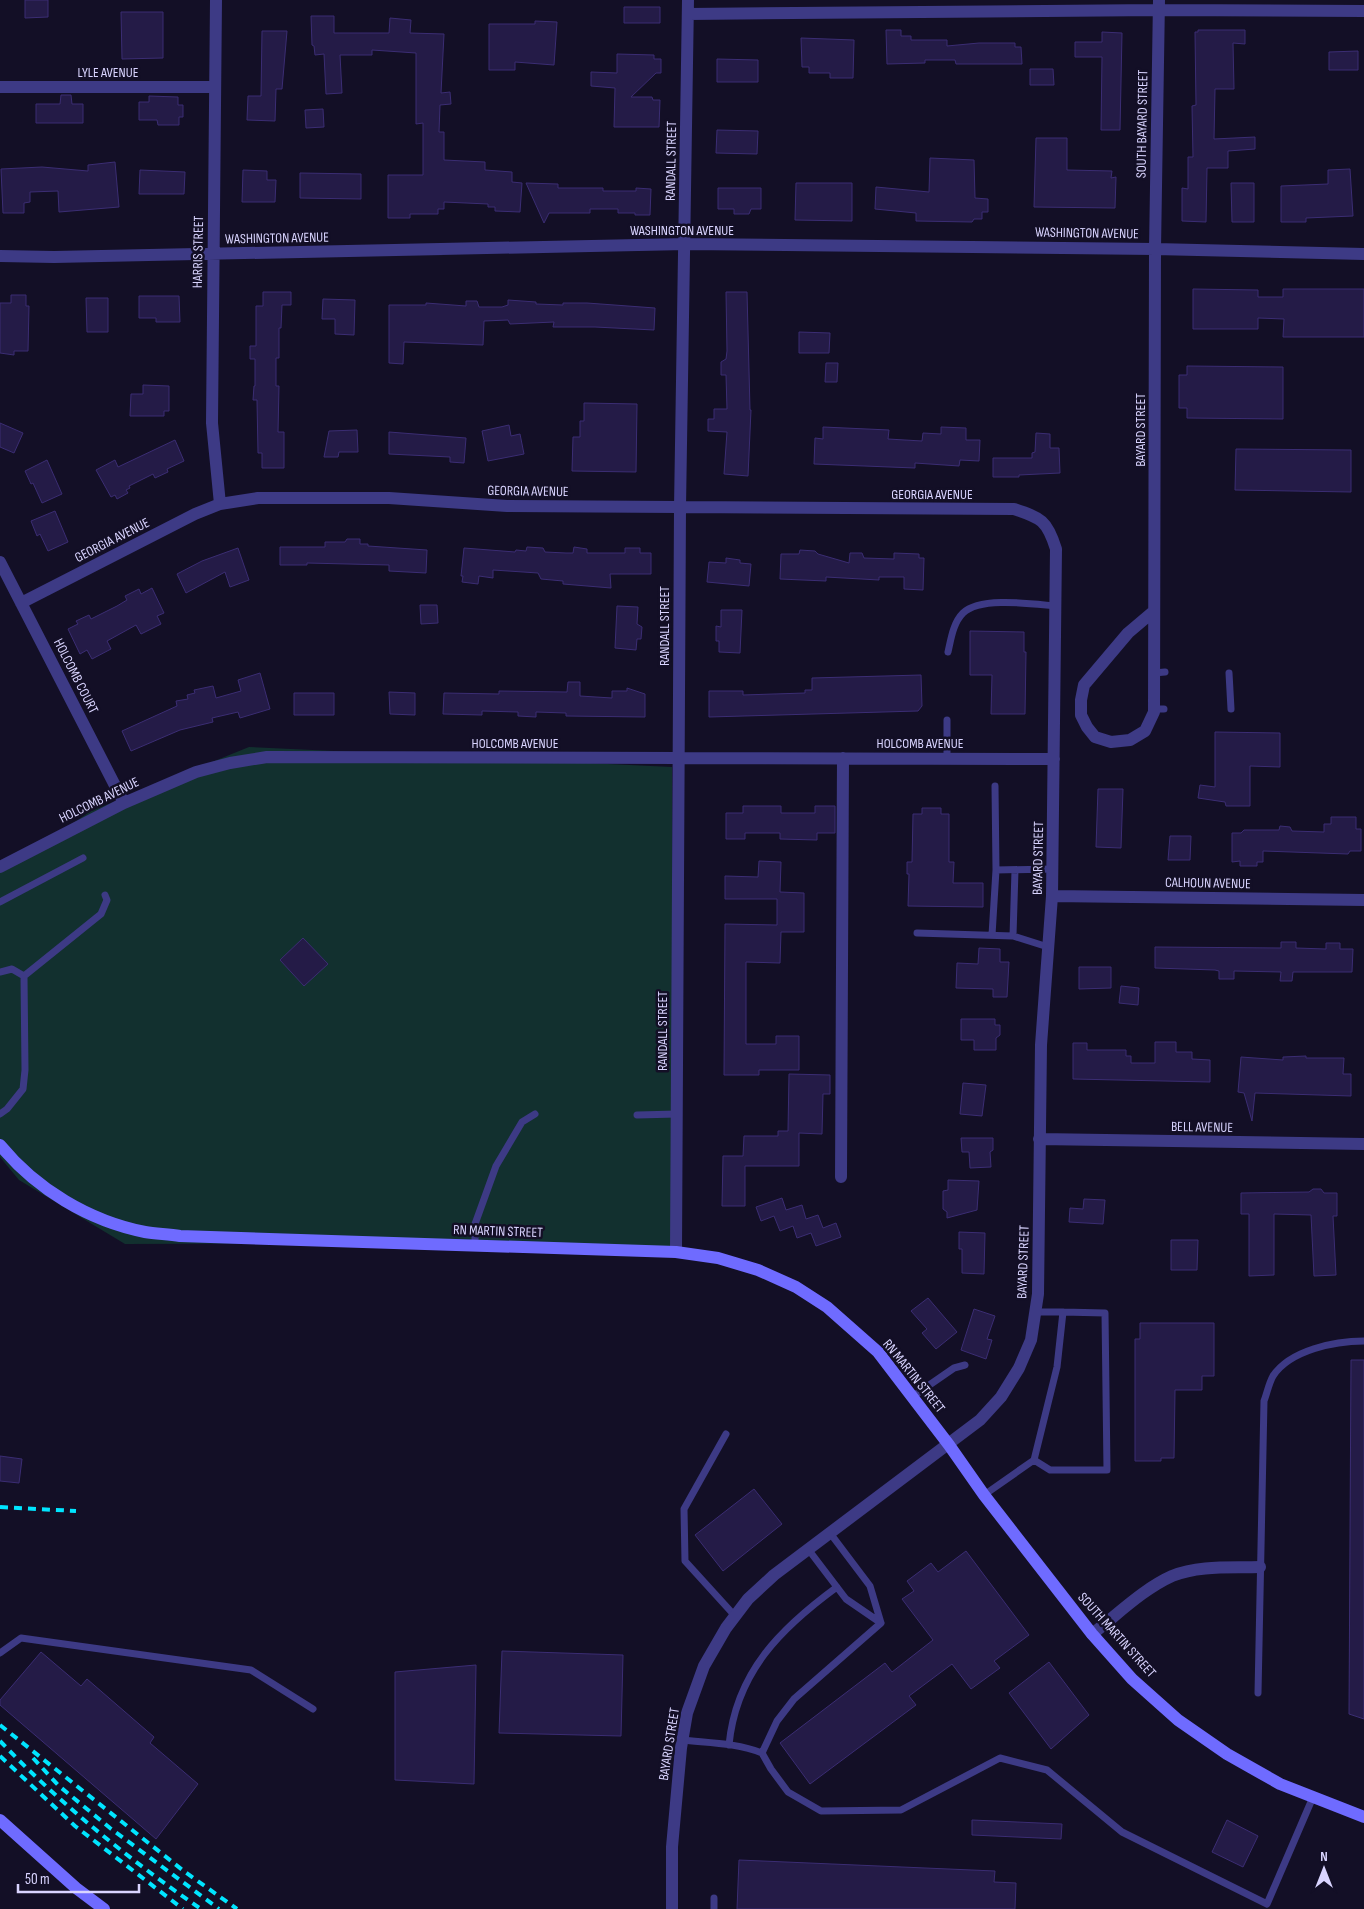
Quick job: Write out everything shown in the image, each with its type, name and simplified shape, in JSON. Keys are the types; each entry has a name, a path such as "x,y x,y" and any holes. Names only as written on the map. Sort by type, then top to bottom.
{"street":[{"name":"HARRIS STREET","path":"216,0 212,423 220,504"},
{"name":"RANDALL STREET","path":"676,1252 680,508 686,244 688,0"},
{"path":"688,14 1159,5 1364,11"},
{"name":"SOUTH BAYARD STREET","path":"1155,249 1159,5"},
{"name":"LYLE AVENUE","path":"0,86 215,87"},
{"name":"WASHINGTON AVENUE","path":"0,256 54,257 686,244 1155,249 1364,254"},
{"name":"BAYARD STREET","path":"1154,611 1128,633 1084,685 1081,715 1095,737 1111,742 1130,740 1145,731 1154,712 1159,709 1160,672 1154,611 1155,249"},
{"name":"GEORGIA AVENUE","path":"21,604 194,514 220,504 258,498 389,498 507,506 1014,509 1037,517 1050,531"},
{"name":"BAYARD STREET","path":"672,1909 672,1847 682,1740 687,1713 704,1666 726,1628 748,1600 774,1575 980,1420 1001,1397 1022,1361 1031,1340 1038,1294 1041,1045 1053,870 1056,549 1050,531"},
{"name":"HOLCOMB COURT","path":"0,562 124,803"},
{"name":"HOLCOMB AVENUE","path":"0,867 124,803 196,772 230,763 267,758 1054,759"},
{"path":"841,1177 843,758"},
{"name":"CALHOUN AVENUE","path":"1052,896 1364,900"},
{"name":"BELL AVENUE","path":"1039,1140 1364,1144"},
{"name":"RN MARTIN STREET","path":"0,1146 16,1164 60,1199 107,1222 145,1232 180,1236 676,1252 718,1258 758,1270 804,1292 827,1307 878,1352 949,1445"},
{"name":"SOUTH MARTIN STREET","path":"949,1445 984,1495 1092,1634 1132,1679 1178,1720 1227,1754 1280,1784 1364,1817"},
{"path":"1092,1634 1148,1591 1173,1576 1202,1569 1260,1567"},
{"path":"0,1820 76,1888 104,1909"}],"lane":[{"path":"948,652 953,629 964,612 978,604 1007,603 1055,606"},
{"path":"1229,673 1231,709"},
{"path":"947,720 947,758"},
{"path":"992,935 996,870 995,786"},
{"path":"0,902 83,858"},
{"path":"996,870 1053,870"},
{"path":"1012,936 1015,870"},
{"path":"24,976 101,914 106,900 105,895"},
{"path":"917,933 1012,936 1048,947"},
{"path":"0,972 12,969 24,976"},
{"path":"0,1114 7,1109 23,1089 26,1070 24,976"},
{"path":"474,1245 475,1224 496,1166 522,1122 534,1114"},
{"path":"637,1115 677,1114"},
{"path":"1034,1460 1050,1470 1107,1470 1106,1313 1035,1312"},
{"path":"984,1495 1034,1460 1057,1368 1063,1312"},
{"path":"1258,1693 1264,1402 1272,1377 1287,1360 1316,1348 1345,1341 1364,1341"},
{"path":"912,1397 954,1368 965,1365"},
{"path":"726,1434 684,1509 685,1561 735,1616"},
{"path":"830,1533 870,1586 881,1623"},
{"path":"808,1549 846,1599 881,1623"},
{"path":"729,1745 731,1724 747,1678 771,1646 808,1609 837,1587"},
{"path":"762,1754 777,1720 794,1699 881,1623"},
{"path":"0,1653 21,1638 250,1670 313,1709"},
{"path":"682,1740 750,1748 762,1754 788,1792 821,1811 901,1810 1000,1758 1047,1770 1122,1832 1267,1904 1313,1797"},
{"path":"714,1898 714,1909"}],"green space":[{"path":"249,747 672,767 673,1253 420,1243 125,1244 19,1180 0,1157 0,872 91,811"}],"building":[{"path":"25,0 48,0 48,17 25,18"},
{"path":"624,7 660,7 660,23 624,23"},
{"path":"121,12 163,12 163,58 122,59"},
{"path":"311,16 334,16 334,33 389,33 390,18 411,20 410,33 444,34 441,93 450,92 451,104 440,105 439,132 444,132 444,160 485,162 485,170 512,172 512,182 522,183 520,212 495,211 495,207 488,207 488,204 444,202 444,209 438,209 438,214 410,214 410,218 388,218 388,175 423,175 423,123 416,124 416,53 372,50 372,55 340,55 342,93 326,94 324,54 315,55 314,46 312,45"},
{"path":"535,21 557,22 554,65 515,62 515,70 489,70 489,24 535,24"},
{"path":"886,30 901,30 901,36 911,36 911,40 947,40 947,46 979,43 1015,43 1015,47 1021,47 1022,64 956,64 955,60 925,60 925,63 887,64"},
{"path":"1198,30 1245,30 1245,44 1233,43 1234,89 1215,89 1214,139 1255,137 1255,149 1228,151 1228,168 1207,168 1206,222 1182,221 1182,188 1188,189 1188,157 1193,157 1192,106 1196,105 1195,32 1198,32"},
{"path":"262,31 287,31 282,89 276,89 275,121 247,120 248,96 261,96"},
{"path":"1102,32 1122,33 1120,130 1101,130 1102,57 1075,57 1075,42 1102,42"},
{"path":"801,38 854,40 853,78 830,78 830,73 809,73 809,67 802,67"},
{"path":"1358,51 1358,70 1329,70 1329,52"},
{"path":"617,54 654,55 654,59 661,59 661,73 656,73 631,97 652,97 653,100 660,100 659,127 614,127 615,88 591,86 591,72 617,73"},
{"path":"717,59 758,60 758,82 717,82"},
{"path":"1030,69 1053,69 1054,85 1030,85"},
{"path":"61,95 71,95 72,104 83,104 83,123 36,123 36,104 60,104"},
{"path":"149,96 178,97 178,105 183,105 183,117 179,117 179,125 158,125 157,120 139,120 139,102 149,102"},
{"path":"323,109 324,127 306,128 305,110"},
{"path":"717,130 758,131 757,154 716,153"},
{"path":"1036,138 1067,138 1067,170 1112,171 1111,178 1116,177 1115,208 1034,207"},
{"path":"930,158 974,160 975,198 988,199 988,212 982,212 982,219 974,219 972,222 916,221 916,213 875,209 876,187 929,192"},
{"path":"115,162 119,207 59,212 58,191 30,192 30,202 24,203 24,213 3,213 1,169 42,167 88,171 88,165"},
{"path":"1350,169 1353,216 1306,218 1306,222 1281,222 1281,186 1328,184 1328,170"},
{"path":"140,170 185,172 184,194 139,194"},
{"path":"243,170 267,171 267,180 276,180 275,202 242,202"},
{"path":"300,173 361,174 361,199 300,198"},
{"path":"526,183 558,184 558,188 603,188 603,191 636,191 636,188 651,189 650,215 618,213 618,209 590,209 590,213 549,213 544,223"},
{"path":"796,183 852,183 852,221 795,220"},
{"path":"1231,183 1254,183 1254,222 1232,222"},
{"path":"718,188 761,188 761,209 751,209 749,214 734,214 734,209 718,209"},
{"path":"1193,289 1258,290 1258,297 1283,297 1283,289 1364,289 1364,337 1283,337 1284,319 1258,318 1258,329 1193,329"},
{"path":"263,292 291,292 291,305 282,305 281,328 279,328 279,358 276,358 276,386 279,386 278,432 284,432 284,468 262,468 262,453 258,453 257,400 253,400 255,359 250,359 250,346 256,346 256,306 263,306"},
{"path":"726,292 747,292 751,410 748,476 724,474 727,432 708,431 708,419 714,419 714,409 727,409 726,375 721,375 721,362 726,359 727,351"},
{"path":"11,295 26,295 26,306 29,306 28,351 14,351 14,355 0,353 0,303 11,303"},
{"path":"139,296 179,296 180,322 156,322 156,318 139,318"},
{"path":"86,298 108,298 108,332 87,332"},
{"path":"323,299 355,300 354,335 335,334 335,319 322,319"},
{"path":"508,300 536,302 536,304 563,305 563,303 587,303 655,308 654,330 553,327 554,322 510,324 508,320 484,321 483,345 404,342 403,364 389,363 389,305 426,305 426,303 466,306 466,301 477,301 479,307 502,307 508,305"},
{"path":"799,332 830,333 829,353 799,353"},
{"path":"826,363 838,363 837,382 825,382"},
{"path":"1187,366 1283,367 1283,419 1187,418 1187,408 1179,408 1179,375 1187,375"},
{"path":"143,385 169,386 169,411 164,411 164,416 130,416 131,394 143,394"},
{"path":"584,403 637,404 636,472 572,471 573,437 580,437 580,421 584,421"},
{"path":"0,423 23,433 14,453 0,447"},
{"path":"509,425 511,436 520,434 524,454 488,461 482,431"},
{"path":"823,427 889,430 888,439 922,441 923,433 941,434 941,427 966,428 966,440 980,440 979,461 960,460 959,466 915,463 915,468 814,464 815,438 823,439"},
{"path":"357,430 358,452 339,452 338,457 324,457 329,431"},
{"path":"389,432 466,438 464,463 450,462 450,457 389,454"},
{"path":"1036,433 1050,434 1050,448 1059,448 1060,473 1019,475 1019,477 993,477 993,458 1032,458 1032,453 1035,452"},
{"path":"175,440 184,461 167,469 168,472 155,478 153,474 129,486 130,488 126,490 128,493 117,499 115,495 111,497 96,470 115,460 118,467"},
{"path":"1236,449 1351,450 1351,492 1235,490"},
{"path":"47,460 62,494 42,503 25,471"},
{"path":"55,511 68,542 48,551 40,534 37,536 31,521"},
{"path":"347,539 360,539 360,544 368,544 368,546 427,550 426,573 389,571 389,565 307,563 307,565 280,565 280,547 325,547 325,542 345,542"},
{"path":"527,547 543,548 545,552 566,553 573,553 574,547 587,549 587,553 625,553 625,548 640,548 640,553 651,553 651,574 610,574 611,588 563,584 563,581 541,579 538,573 493,570 493,578 479,576 478,584 462,582 464,548 515,552 516,550 526,551"},
{"path":"238,548 249,580 230,587 225,572 186,593 177,574 202,561"},
{"path":"800,550 815,551 818,554 849,563 850,553 862,553 864,558 894,559 894,553 919,554 919,558 924,558 923,590 904,589 904,577 879,577 879,580 826,577 826,581 780,579 781,554 799,554"},
{"path":"726,558 740,560 740,563 751,564 749,586 707,582 709,562 726,563"},
{"path":"152,588 164,613 157,616 161,624 141,634 136,625 107,641 111,649 92,659 87,650 80,654 68,629 78,624 76,621 89,615 91,619 117,606 127,600 125,596 139,589 141,594"},
{"path":"420,605 437,605 438,623 421,624"},
{"path":"617,606 638,607 637,624 642,627 641,639 637,639 636,650 615,648"},
{"path":"721,610 742,610 740,653 719,652 719,641 716,641 716,626 721,627"},
{"path":"970,631 1024,632 1024,652 1026,652 1025,714 991,714 992,675 970,675"},
{"path":"260,673 270,709 240,718 238,712 212,718 213,722 180,730 131,751 122,731 177,706 176,701 188,699 187,695 195,693 194,690 213,686 216,698 241,691 238,680"},
{"path":"921,675 922,706 918,711 709,717 709,691 743,691 743,695 805,693 805,690 812,690 812,678"},
{"path":"568,682 580,682 580,696 612,698 612,691 627,691 627,688 645,694 645,717 566,716 566,713 536,712 536,717 518,716 518,712 482,711 482,715 443,714 444,693 499,694 499,691 567,692"},
{"path":"389,692 415,693 415,715 390,714"},
{"path":"294,693 334,693 334,715 294,715"},
{"path":"1215,732 1280,733 1280,767 1250,766 1250,806 1226,806 1225,802 1198,798 1200,785 1215,787"},
{"path":"1098,789 1123,789 1121,848 1096,847"},
{"path":"743,806 781,806 781,813 815,813 815,806 835,806 835,833 817,833 817,840 780,839 780,833 745,833 745,839 726,839 726,813 743,813"},
{"path":"922,808 941,808 941,814 949,814 949,862 954,862 953,883 983,883 983,907 908,906 909,874 907,874 907,862 912,862 913,814 922,814"},
{"path":"1331,817 1356,817 1356,829 1361,829 1361,851 1350,851 1348,854 1263,851 1263,862 1257,862 1257,866 1240,866 1240,861 1232,862 1232,833 1241,833 1244,830 1279,830 1280,826 1290,827 1292,831 1324,832 1324,824 1331,824"},
{"path":"1170,836 1191,836 1190,860 1168,860"},
{"path":"759,861 781,862 780,892 804,893 804,932 781,932 780,963 746,962 746,1044 776,1044 776,1036 799,1036 799,1070 759,1070 759,1075 724,1075 725,924 777,925 777,899 725,899 725,876 758,877"},
{"path":"303,938 328,964 304,986 280,960"},
{"path":"1281,942 1296,942 1296,948 1326,949 1326,943 1340,943 1340,949 1353,949 1352,972 1293,972 1292,981 1280,981 1281,972 1234,971 1234,979 1219,979 1219,971 1215,970 1155,968 1155,947 1281,948"},
{"path":"979,948 1000,949 1000,962 1009,962 1007,997 993,997 993,989 956,988 957,963 978,964"},
{"path":"1079,967 1111,967 1111,988 1079,989"},
{"path":"1121,986 1139,988 1138,1005 1119,1003"},
{"path":"961,1019 995,1019 995,1025 1000,1025 1000,1035 996,1038 996,1050 974,1050 974,1040 961,1040"},
{"path":"1155,1042 1176,1042 1176,1052 1192,1052 1192,1059 1210,1060 1210,1082 1073,1079 1073,1043 1087,1043 1087,1050 1126,1050 1126,1056 1131,1056 1131,1063 1155,1063"},
{"path":"1306,1056 1306,1058 1344,1058 1343,1074 1351,1074 1351,1096 1255,1093 1252,1121 1244,1093 1238,1092 1241,1057 1283,1060 1283,1057"},
{"path":"789,1074 830,1075 830,1094 823,1094 822,1134 799,1133 799,1166 745,1166 745,1206 722,1206 723,1156 743,1156 744,1136 778,1136 778,1131 788,1131"},
{"path":"963,1083 986,1085 982,1116 960,1114"},
{"path":"961,1138 993,1138 993,1150 990,1152 991,1167 970,1168 969,1152 962,1152"},
{"path":"948,1180 979,1181 977,1210 947,1218 947,1212 943,1209 943,1191 948,1190"},
{"path":"1313,1189 1321,1189 1324,1193 1337,1193 1337,1216 1333,1216 1336,1275 1314,1276 1311,1215 1274,1214 1274,1275 1249,1276 1249,1214 1241,1214 1241,1193 1309,1192"},
{"path":"782,1198 786,1210 802,1205 806,1219 818,1215 823,1228 836,1223 841,1237 816,1246 811,1233 797,1238 793,1226 780,1231 774,1216 761,1221 756,1207"},
{"path":"1084,1199 1105,1200 1103,1224 1069,1222 1070,1208 1083,1209"},
{"path":"959,1232 985,1233 984,1274 962,1273 962,1249 959,1249"},
{"path":"1171,1240 1198,1240 1197,1270 1171,1270"},
{"path":"928,1298 957,1332 936,1349 922,1333 927,1329 911,1311"},
{"path":"974,1309 995,1316 987,1339 992,1340 986,1359 961,1350"},
{"path":"1140,1323 1214,1323 1214,1376 1202,1376 1202,1390 1175,1390 1174,1458 1161,1458 1161,1461 1135,1461 1135,1339 1140,1339"},
{"path":"1351,1360 1364,1360 1364,1719 1349,1714"},
{"path":"0,1456 22,1459 19,1483 0,1481"},
{"path":"754,1489 782,1524 723,1571 695,1535"},
{"path":"966,1551 1029,1635 994,1661 1000,1668 971,1689 952,1664 909,1696 916,1705 810,1784 780,1743 885,1663 892,1672 933,1640 902,1599 914,1591 907,1581 931,1563 938,1572"},
{"path":"502,1651 623,1655 621,1736 499,1733"},
{"path":"41,1652 81,1686 87,1679 154,1737 150,1743 198,1784 156,1839 0,1705 0,1700"},
{"path":"1049,1662 1089,1715 1051,1749 1009,1693"},
{"path":"476,1665 474,1784 395,1780 395,1672"},
{"path":"972,1820 1062,1824 1061,1839 972,1835"},
{"path":"1227,1820 1258,1836 1243,1867 1212,1852"},
{"path":"739,1860 995,1871 994,1882 1016,1883 1015,1909 737,1909"}],"railway":[{"path":"0,1507 76,1511"},
{"path":"0,1725 185,1872 237,1909"},
{"path":"0,1741 46,1787 96,1830 201,1909"},
{"path":"0,1756 75,1826 183,1909"},
{"path":"33,1758 59,1786 110,1828 219,1909"}]}
